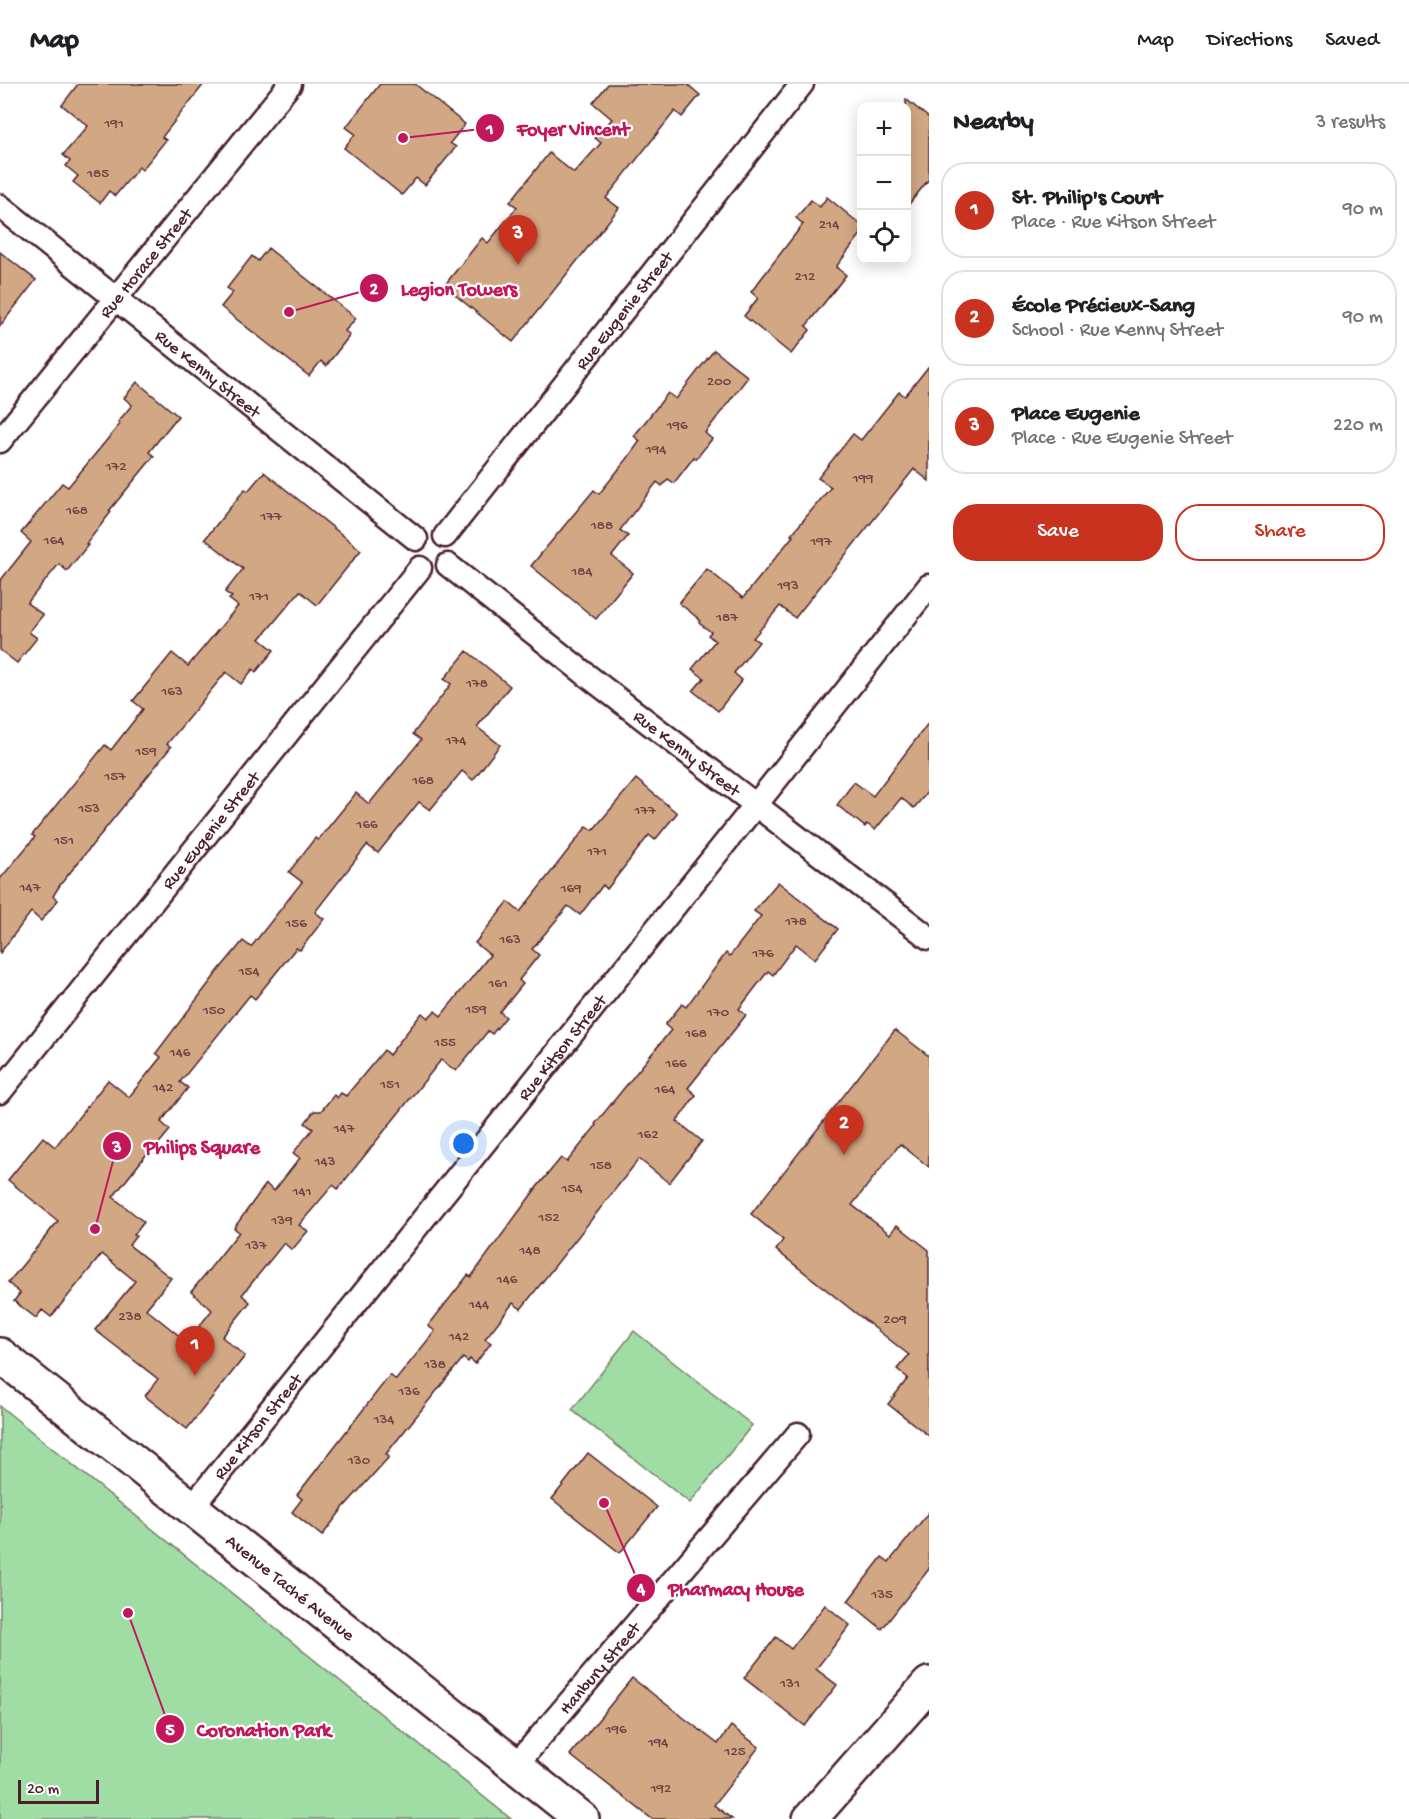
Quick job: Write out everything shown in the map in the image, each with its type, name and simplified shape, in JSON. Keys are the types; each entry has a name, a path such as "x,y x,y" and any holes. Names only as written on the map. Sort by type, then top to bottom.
{"street":[{"name":"Rue Horace Street","path":"0,441 290,84"},
{"name":"Rue Eugenie Street","path":"445,536 802,84"},
{"name":"Rue Kenny Street","path":"0,206 416,539"},
{"path":"427,532 436,532 445,536 452,548 452,557 448,565 437,572 428,572 420,568 412,557 412,548 416,539 427,532"},
{"name":"Rue Kenny Street","path":"448,565 929,938"},
{"name":"Rue Eugenie Street","path":"0,1092 420,568"},
{"name":"Rue Kitson Street","path":"192,1507 929,586"},
{"name":"Avenue Taché Avenue","path":"0,1355 582,1819"},
{"name":"Hanbury Street","path":"516,1766 798,1434"},
{"path":"810,1819 929,1684"}],"green space":[{"path":"634,1331 752,1425 690,1503 572,1410"},
{"path":"0,1406 511,1819 0,1819"}],"building":[{"path":"78,84 204,84 162,137 166,140 142,170 139,167 115,196 109,191 100,203 73,182 78,176 66,166 70,161 63,155 88,126 62,105"},
{"path":"380,84 415,84 465,124 450,143 456,147 425,185 416,178 402,195 344,148 355,134 346,127"},
{"path":"608,84 687,84 700,95 682,117 675,111 606,198 619,208 513,342 444,286 482,238 488,243 517,207 510,202 549,153 574,173 601,143 595,138 612,119 593,103"},
{"path":"911,103 929,118 929,179 911,202"},
{"path":"827,197 857,222 857,239 836,267 846,275 806,326 810,330 791,354 744,316 758,298 751,292 803,224 796,218 811,200 820,207"},
{"path":"268,248 356,318 345,331 350,335 326,366 321,361 309,376 221,307 233,292 227,288 252,256 258,261"},
{"path":"0,252 36,280 0,326"},
{"path":"714,350 748,377 705,433 712,439 696,459 694,457 674,483 668,479 662,486 657,482 620,530 628,536 612,556 633,573 596,619 531,566 594,490 599,494 627,459 640,441 634,436 668,393 676,399"},
{"path":"929,366 929,481 914,469 795,618 780,606 753,638 759,642 734,673 742,680 718,711 693,691 704,678 692,669 715,641 708,635 711,632 699,623 700,620 679,603 707,569 743,598 831,487 818,478 853,434 861,440 899,392 905,396"},
{"path":"137,382 178,416 149,452 154,456 109,511 111,512 86,544 88,545 67,571 59,564 27,603 43,615 29,632 37,638 17,663 0,650 0,581 31,542 21,533 62,483 68,487 120,424 118,422 132,405 124,398"},
{"path":"264,472 361,550 317,605 300,591 260,639 274,650 256,672 253,669 241,684 226,672 167,744 171,747 60,885 53,896 58,900 41,921 31,912 0,953 0,879 35,837 32,835 105,745 111,750 143,709 133,701 172,653 188,666 238,606 229,599 232,597 225,592 243,569 205,539 245,489 248,491"},
{"path":"467,651 510,686 477,727 500,745 473,780 462,771 430,810 419,802 378,853 367,845 315,912 324,919 300,950 296,948 255,999 250,995 180,1082 188,1088 161,1122 170,1130 156,1147 154,1145 113,1197 144,1222 129,1245 171,1278 146,1309 187,1342 212,1310 191,1292 239,1232 234,1228 266,1184 274,1191 300,1158 293,1153 313,1129 305,1123 314,1111 321,1111 334,1095 337,1098 341,1093 346,1096 384,1050 389,1055 422,1013 428,1018 435,1011 441,1016 490,955 475,943 508,902 520,912 587,826 593,830 636,779 677,813 655,840 649,835 607,889 603,885 580,915 568,906 532,949 539,955 519,980 523,984 500,1012 506,1017 492,1034 488,1031 456,1071 441,1060 338,1189 333,1185 299,1225 308,1231 292,1250 284,1243 242,1295 250,1302 222,1337 245,1356 187,1429 145,1396 158,1379 95,1330 135,1281 102,1254 51,1317 42,1310 36,1318 14,1301 20,1293 8,1283 58,1221 8,1180 43,1137 55,1147 108,1080 129,1097 161,1057 156,1053 219,970 243,941 251,947 302,882 289,872 315,838 318,840 356,793 369,804 421,740 413,734 451,684 444,679"},
{"path":"929,722 929,790 914,808 901,798 875,830 867,824 865,827 837,805 854,782 873,796"},
{"path":"778,882 838,929 815,959 796,944 773,975 768,971 739,1009 746,1015 688,1088 696,1095 677,1121 702,1141 669,1183 639,1159 521,1309 513,1303 485,1339 491,1343 475,1364 470,1359 468,1362 463,1358 386,1454 389,1457 343,1508 322,1536 292,1512 302,1499 297,1495 390,1375 396,1380 435,1331 428,1326 468,1275 471,1277 537,1187 561,1158 567,1162 596,1126 595,1124 671,1030 665,1025 682,1004 686,1007 726,953 730,956 761,916 754,911"},
{"path":"895,1030 929,1056 929,1167 900,1144 852,1205 890,1234 897,1225 929,1250 929,1436 888,1404 908,1378 897,1369 909,1355 776,1250 783,1240 751,1214"},
{"path":"588,1453 657,1507 620,1553 552,1499"},
{"path":"929,1512 929,1569 882,1629 848,1601 882,1557 889,1562"},
{"path":"825,1605 850,1625 816,1669 837,1685 805,1726 744,1678 776,1637 791,1649"},
{"path":"632,1678 718,1744 731,1726 759,1747 714,1805 732,1819 652,1819 570,1755"}],"place":[{"name":"Foyer Vincent","path":"403,138"},
{"name":"Place Eugenie","path":"518,265"},
{"name":"Legion Towers","path":"289,312"},
{"name":"École Précieux-Sang","path":"844,1155"},
{"name":"Philips Square","path":"95,1229"},
{"name":"St. Philip's Court","path":"195,1376"},
{"name":"Pharmacy House","path":"604,1503"},
{"name":"Coronation Park","path":"128,1613"}]}
